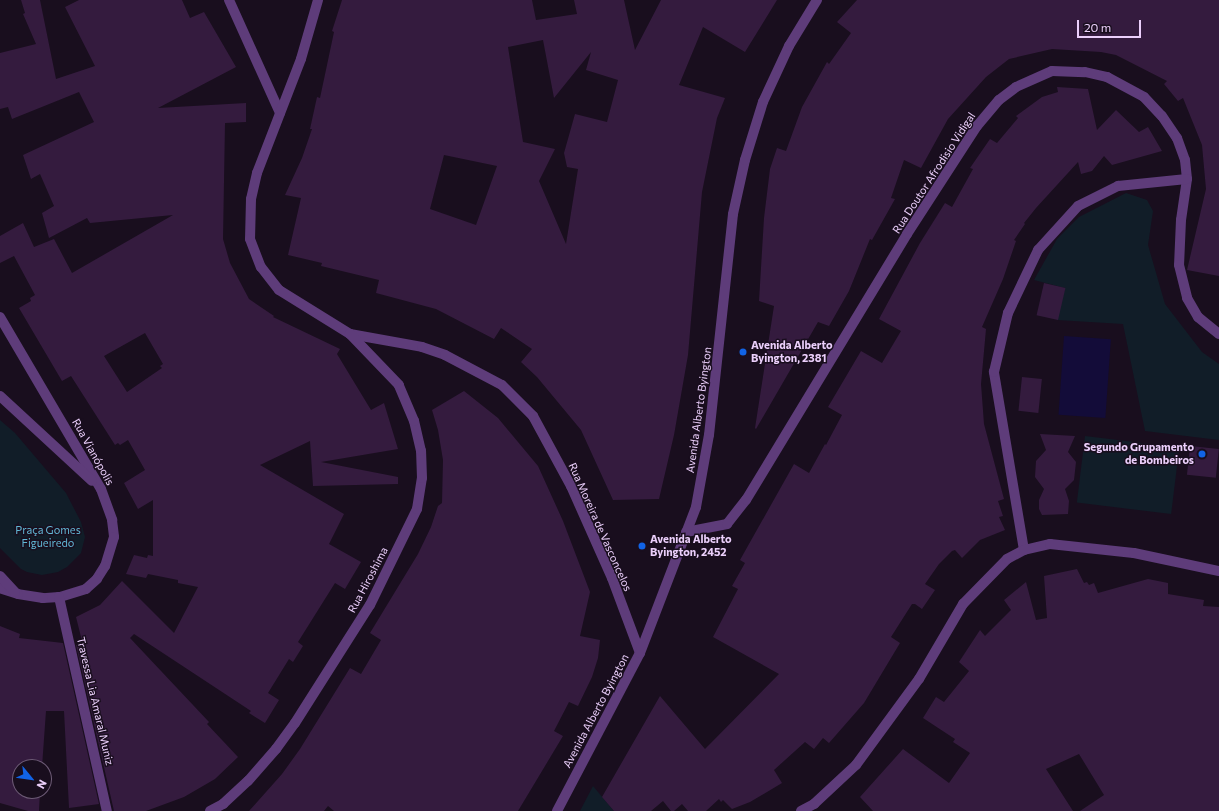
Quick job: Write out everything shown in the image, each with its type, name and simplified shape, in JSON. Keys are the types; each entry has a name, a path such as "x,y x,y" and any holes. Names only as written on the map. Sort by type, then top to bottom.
{"street":[{"path":"229,0 280,113"},
{"name":"Rua Moreira de Vasconcelos","path":"318,0 301,59 258,173 251,199 250,239 261,267 279,290 350,334 422,347 445,355 502,385 533,416 571,486 612,578 640,653"},
{"name":"Avenida Alberto Byington","path":"557,811 640,653 696,507 709,435 733,214 745,160 762,102 789,46 817,0"},
{"name":"Rua Doutor Afrodisio Vidigal","path":"686,532 727,524 746,500 907,234 973,133 999,100 1016,87 1052,72 1078,72 1107,77 1144,96 1162,116 1177,138 1185,160 1186,179 1179,265 1187,298 1198,317 1219,334"},
{"path":"1024,550 994,372 1008,313 1038,250 1078,206 1118,186 1186,179"},
{"name":"Rua Vianópolis","path":"0,317 101,489 112,520 114,537 105,566 97,579 86,589 59,597 43,598 18,594 0,588"},
{"name":"Rua Hiroshima","path":"210,811 223,804 248,781 276,749 295,723 370,605 417,509 422,478 421,451 414,421 399,385 350,334"},
{"path":"0,396 101,489"},
{"path":"801,811 814,804 856,765 919,679 963,604 1006,559 1024,550 1050,544 1134,552 1219,571"},
{"path":"0,576 18,594"},
{"name":"Travessa Lia Amaral Muniz","path":"59,597 107,811"}],"green space":[{"path":"1126,193 1147,200 1153,211 1148,245 1165,304 1202,352 1219,364 1219,440 1145,431 1123,324 1057,320 1065,288 1034,280 1057,239 1079,217"},
{"name":"Praça Gomes Figueiredo","path":"0,420 15,433 66,493 81,522 85,537 81,553 67,567 58,572 42,575 27,572 21,569 0,548"},
{"path":"1085,436 1179,448 1171,514 1077,503"},
{"path":"593,786 614,811 580,811"}],"shaded area":[{"path":"1064,336 1111,339 1105,418 1058,415"}],"building":[{"path":"21,0 40,0 56,79 95,66 65,7 79,0 182,0 190,18 204,12 236,67 158,108 246,103 246,122 225,123 223,239 230,263 249,299 274,316 273,317 340,349 337,354 371,410 384,403 398,449 321,462 398,477 398,484 313,486 310,441 260,465 344,514 329,544 361,562 345,589 335,583 298,642 303,646 293,662 289,659 268,693 279,700 265,723 249,713 251,711 134,634 130,638 209,722 207,724 238,757 215,779 184,797 146,811 114,811 76,645 83,645 76,617 100,605 122,581 174,633 198,587 178,583 178,580 148,574 146,578 126,574 134,555 147,558 148,555 153,556 153,500 138,509 124,483 145,470 128,440 120,445 118,443 115,445 71,376 62,381 19,308 31,301 30,298 35,295 14,256 0,263 0,236 23,223 34,247 54,239 72,273 173,215 90,223 87,218 49,238 42,213 54,206 40,174 31,179 23,155 94,122 79,92 12,119 8,107 0,109 0,53 36,44 23,14 25,13","holes":["145,333 163,364 160,366 162,368 127,392 104,356"]},
{"path":"342,0 532,0 536,20 577,14 574,0 624,0 635,50 661,0 777,0 745,52 703,27 679,85 725,98 717,118 702,192 688,355 674,435 659,499 613,500 581,430 537,377 521,362 532,349 501,328 494,339 436,309 376,293 379,280 321,266 322,263 288,255 301,198 285,195 302,158 312,129 310,129 317,97 320,98 334,32 332,31","holes":["543,40 554,98 591,52 586,70 618,80 607,122 575,114 564,153 567,167 578,169 566,244 539,181 555,149 523,142 508,47","444,155 497,166 476,225 430,209"]},
{"path":"857,0 1219,0 1219,276 1187,270 1206,189 1202,145 1183,98 1178,101 1164,84 1167,81 1116,55 1101,52 1052,49 1009,59 986,77 948,119 921,168 904,160 891,198 895,199 872,240 870,239 849,291 829,326 818,322 756,429 774,306 759,301 764,218 770,169 777,148 786,151 802,107 827,62 829,64 851,33 837,22"},
{"path":"1057,87 1088,89 1097,130 1116,110 1139,132 1148,127 1162,151 1112,165 1104,156 1092,171 1081,174 1078,162 1036,208 1024,223 1025,224 1014,240 1016,241 1003,279 982,327 986,329 981,384 984,424 1004,499 998,501 1003,516 999,517 1005,530 980,540 962,558 955,550 952,551 939,564 925,584 935,590 922,609 915,604 912,604 891,637 900,643 864,703 829,743 823,738 814,749 805,742 774,770 782,783 750,802 732,809 723,800 721,802 719,799 706,811 688,811 682,804 674,811 671,811 663,801 651,811 614,811 602,797 660,696 705,749 779,674 713,637 738,589 732,586 745,563 740,560 794,464 809,473 825,444 826,445 842,415 828,407 861,351 882,363 901,331 879,319 920,243 945,203 952,207 973,169 970,168 990,139 997,143 1018,118 1016,116 1042,97 1058,92"},
{"path":"1044,283 1065,288 1058,320 1037,315"},
{"path":"1022,377 1042,379 1038,413 1018,411"},
{"path":"464,391 498,418 538,466 563,521 590,592 580,636 600,640 598,658 592,677 578,706 569,702 554,731 563,736 518,811 334,811 328,806 324,811 249,811 282,774 300,749 350,668 361,674 381,640 370,633 418,554 431,527 438,506 442,503 443,460 438,430 432,410"},
{"path":"1040,434 1075,436 1068,452 1076,462 1074,480 1065,489 1069,501 1068,514 1042,515 1039,509 1039,500 1044,489 1035,477 1036,461 1046,450"},
{"path":"1190,446 1219,449 1216,478 1187,475"},
{"path":"1077,569 1084,583 1087,582 1089,585 1094,583 1098,593 1148,579 1168,583 1168,594 1204,600 1203,606 1219,607 1219,811 1080,811 1104,795 1079,754 1046,769 1073,811 873,811 860,797 903,749 949,783 970,753 953,742 955,739 923,718 936,697 944,702 969,671 959,662 980,630 985,636 1011,610 1004,600 1026,582 1036,620 1047,618 1044,576"},
{"path":"0,626 20,634 19,638 63,643 99,804 69,808 64,711 46,711 43,759 12,759 12,799 40,799 39,811 28,811 0,803"}],"place":[{"name":"Avenida Alberto Byington, 2381","path":"743,352"},
{"name":"Segundo Grupamento de Bombeiros","path":"1202,454"},
{"name":"Avenida Alberto Byington, 2452","path":"642,546"}]}
